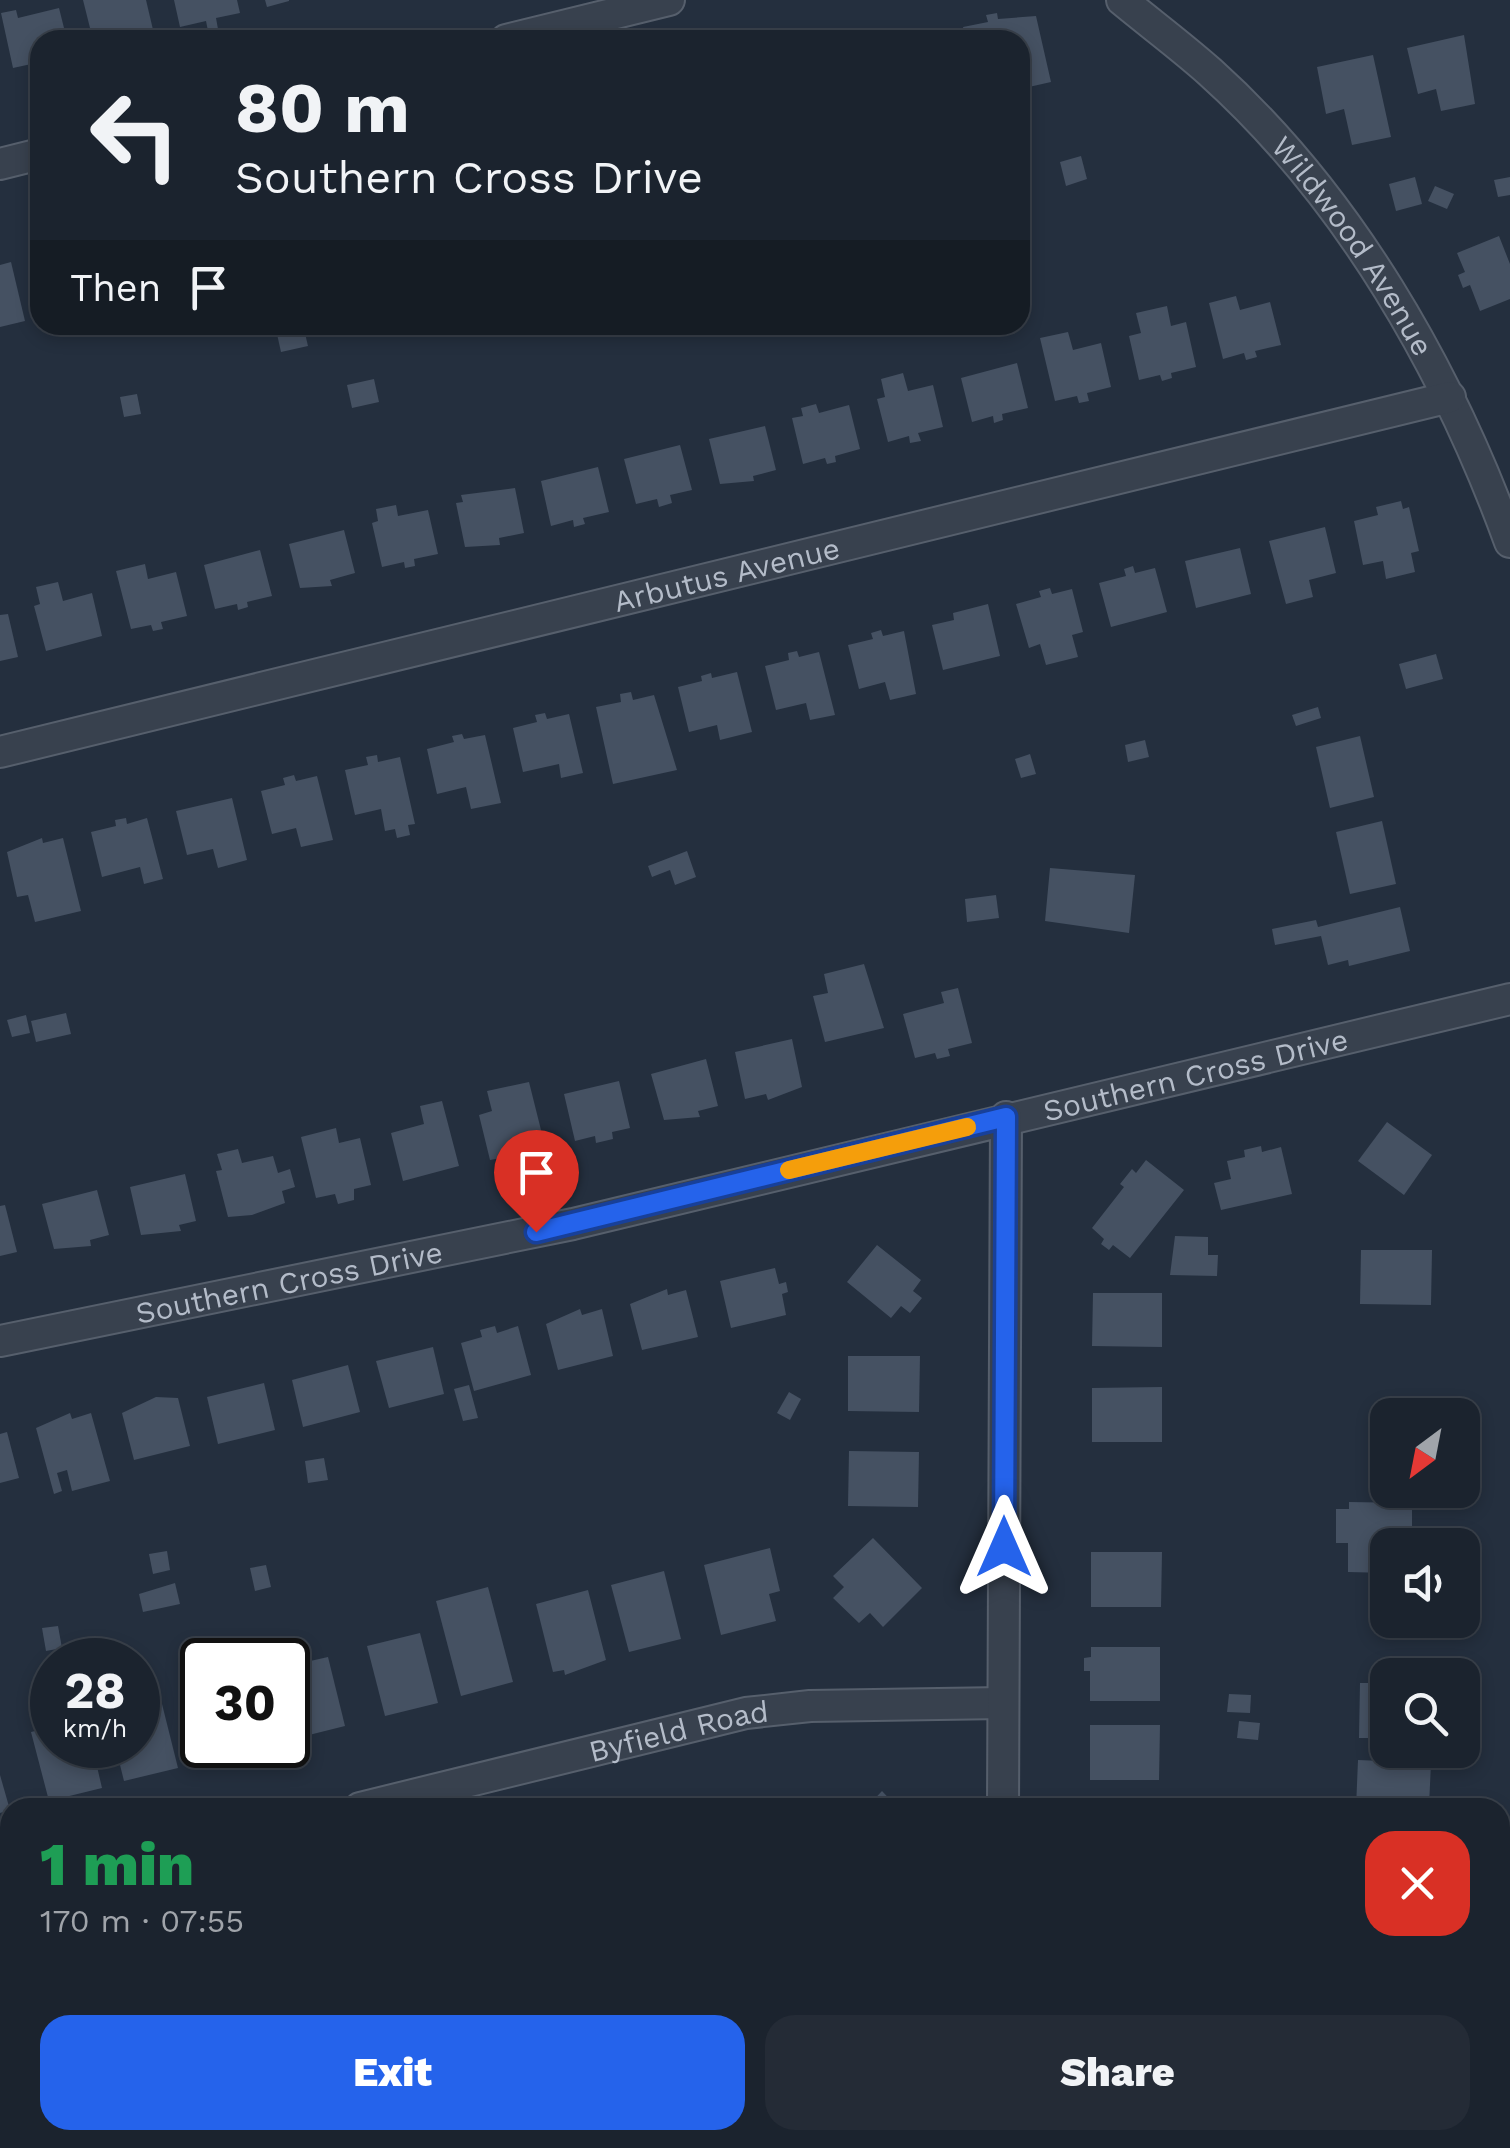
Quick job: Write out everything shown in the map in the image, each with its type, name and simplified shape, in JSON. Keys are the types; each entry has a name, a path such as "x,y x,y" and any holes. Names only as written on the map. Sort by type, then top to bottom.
{"street":[{"path":"547,30 670,0"},
{"name":"Wildwood Avenue","path":"1122,0 1212,74 1282,150 1400,305 1450,397 1510,542"},
{"path":"0,164 30,156"},
{"name":"Arbutus Avenue","path":"0,752 1450,397"},
{"name":"Southern Cross Drive","path":"0,1341 573,1224 1006,1117 1510,1000"},
{"path":"1002,1798 1006,1117"},
{"name":"Byfield Road","path":"401,1798 746,1713 810,1706 1003,1703"}],"building":[{"path":"83,0 146,0 153,30 90,30"},
{"path":"174,0 237,0 240,13 216,18 218,29 208,30 206,21 180,27"},
{"path":"265,0 289,0 289,1 267,7"},
{"path":"59,8 64,30 30,30 30,64 13,68 1,13 16,10 18,18"},
{"path":"997,13 998,19 1036,16 1051,82 1030,87 1030,30 964,30 963,27 988,22 986,15"},
{"path":"1464,35 1475,104 1441,111 1436,89 1418,94 1407,48"},
{"path":"1373,55 1391,137 1352,145 1344,109 1326,114 1317,67"},
{"path":"1081,156 1087,179 1066,186 1060,162"},
{"path":"1415,177 1422,204 1396,211 1389,184"},
{"path":"1510,177 1510,195 1498,197 1494,180"},
{"path":"1435,186 1454,194 1447,209 1428,201"},
{"path":"1499,236 1510,264 1510,299 1480,311 1470,285 1463,288 1458,275 1465,272 1457,253"},
{"path":"11,262 25,321 0,327 0,265"},
{"path":"1236,296 1240,310 1270,302 1281,345 1255,351 1257,357 1246,360 1244,353 1223,359 1209,303"},
{"path":"1167,306 1171,326 1186,322 1196,367 1171,373 1172,378 1162,381 1160,375 1139,380 1129,336 1141,333 1136,313"},
{"path":"1068,332 1073,350 1101,343 1111,387 1087,393 1089,401 1079,403 1077,396 1055,401 1040,338"},
{"path":"277,335 305,335 308,346 281,352"},
{"path":"1017,363 1028,408 1002,414 1003,420 994,423 993,416 972,422 961,378"},
{"path":"903,373 908,391 933,385 943,427 918,433 921,441 910,443 909,436 888,442 877,399 885,397 881,379"},
{"path":"374,379 379,402 352,408 347,385"},
{"path":"137,394 141,414 124,417 120,397"},
{"path":"816,404 819,413 849,405 860,449 835,456 836,462 827,464 825,458 803,464 792,418 803,416 801,408"},
{"path":"765,426 776,470 753,476 754,481 720,484 709,439"},
{"path":"680,445 692,490 670,495 672,503 659,507 657,499 636,504 624,459"},
{"path":"598,467 609,512 583,518 585,524 574,527 573,520 551,526 541,481"},
{"path":"515,488 524,533 499,538 500,545 465,547 456,503 463,502 461,495"},
{"path":"1401,501 1403,509 1409,507 1419,551 1411,553 1415,572 1386,579 1383,561 1363,565 1354,521 1378,515 1376,507"},
{"path":"396,505 398,516 428,510 438,554 414,559 415,566 405,568 404,562 382,567 372,523 378,521 376,509"},
{"path":"1325,527 1336,573 1309,580 1313,597 1286,604 1269,541"},
{"path":"344,530 355,573 330,580 332,586 300,588 289,544"},
{"path":"1240,548 1251,594 1196,608 1185,561"},
{"path":"260,550 272,596 247,602 248,607 238,610 237,604 215,609 204,565"},
{"path":"145,564 148,579 176,572 187,616 161,622 163,629 153,631 151,625 131,629 116,571"},
{"path":"1133,566 1135,573 1155,568 1167,612 1111,627 1099,583 1126,576 1124,569"},
{"path":"58,582 63,601 92,593 102,636 46,651 34,606 40,604 36,587"},
{"path":"1050,588 1052,594 1072,589 1083,632 1072,635 1078,657 1046,665 1040,644 1029,648 1016,604 1041,597 1039,591"},
{"path":"988,604 1000,656 943,670 932,625 954,620 953,613"},
{"path":"8,614 18,657 0,661 0,615"},
{"path":"881,630 883,636 904,631 916,694 890,700 885,682 859,689 848,645 873,639 871,633"},
{"path":"797,651 799,657 819,652 835,715 810,720 806,703 776,710 765,666 789,660 788,653"},
{"path":"1436,654 1443,679 1406,689 1399,664"},
{"path":"737,672 752,732 720,740 717,725 689,732 678,687 702,681 701,676 711,673 712,678"},
{"path":"631,692 633,700 654,695 677,770 613,784 596,707 621,702 620,694"},
{"path":"1318,707 1321,718 1296,726 1292,715"},
{"path":"545,713 547,719 569,714 583,773 561,778 559,764 523,772 513,728 537,722 535,715"},
{"path":"462,734 464,739 485,735 501,803 471,809 466,787 437,794 427,749 454,742 452,736"},
{"path":"1360,736 1374,797 1330,808 1316,747"},
{"path":"1145,740 1149,757 1128,762 1125,745"},
{"path":"1030,754 1036,774 1021,778 1015,759"},
{"path":"377,755 378,762 400,757 415,824 408,825 410,835 397,838 395,829 385,831 381,809 355,815 345,770 368,765 366,757"},
{"path":"294,775 296,781 317,776 333,840 301,847 296,828 272,834 261,791 285,785 283,778"},
{"path":"232,798 247,860 218,868 213,849 187,855 176,811"},
{"path":"126,818 127,824 147,818 163,879 144,884 140,867 102,877 91,832 116,826 115,820"},
{"path":"1382,821 1396,884 1350,894 1336,832"},
{"path":"42,838 43,843 63,838 81,911 35,922 28,895 17,897 7,852"},
{"path":"687,851 696,877 675,885 670,870 652,877 648,866"},
{"path":"1050,868 1135,875 1129,933 1045,921"},
{"path":"996,895 999,918 967,922 965,899"},
{"path":"1400,907 1410,951 1349,966 1348,960 1328,965 1321,936 1275,945 1272,929 1316,920 1318,927"},
{"path":"864,964 884,1028 825,1042 813,996 828,993 824,974"},
{"path":"958,988 972,1043 948,1049 950,1056 937,1059 935,1053 915,1058 903,1014 944,1003 941,992"},
{"path":"66,1013 71,1034 36,1042 31,1021"},
{"path":"26,1015 30,1033 12,1037 7,1020"},
{"path":"792,1039 802,1087 768,1100 766,1094 745,1099 735,1052"},
{"path":"706,1059 718,1106 698,1111 700,1117 664,1120 651,1074"},
{"path":"619,1081 630,1128 612,1132 613,1139 596,1143 595,1136 575,1141 564,1094"},
{"path":"529,1082 545,1146 522,1152 524,1159 513,1162 512,1156 490,1160 479,1115 492,1111 487,1091"},
{"path":"442,1101 459,1166 403,1181 391,1133 424,1124 420,1106"},
{"path":"1387,1122 1432,1155 1404,1195 1358,1161"},
{"path":"336,1128 339,1143 360,1138 371,1185 354,1189 354,1200 338,1204 335,1194 316,1198 301,1137"},
{"path":"1261,1146 1262,1152 1281,1147 1292,1194 1221,1210 1214,1183 1231,1179 1227,1161 1245,1157 1244,1150"},
{"path":"238,1149 242,1163 273,1156 278,1173 290,1169 295,1187 282,1191 285,1203 252,1215 228,1217 216,1171 222,1170 217,1154"},
{"path":"1146,1160 1184,1190 1130,1258 1113,1245 1109,1250 1101,1244 1104,1239 1092,1228 1124,1187 1120,1184"},
{"path":"185,1174 196,1221 179,1225 181,1231 141,1235 130,1187"},
{"path":"97,1190 109,1235 90,1240 91,1246 54,1249 42,1204"},
{"path":"5,1205 17,1252 0,1256 0,1206"},
{"path":"1175,1236 1208,1237 1208,1255 1218,1255 1217,1276 1170,1275"},
{"path":"877,1245 921,1280 913,1291 922,1298 910,1313 901,1306 891,1318 847,1282"},
{"path":"1361,1250 1432,1250 1431,1305 1360,1304"},
{"path":"775,1268 779,1284 786,1282 788,1292 782,1294 786,1315 731,1328 720,1281"},
{"path":"667,1289 668,1295 686,1290 698,1337 642,1350 630,1304"},
{"path":"1093,1293 1162,1293 1162,1347 1092,1346"},
{"path":"580,1309 582,1315 602,1309 613,1356 558,1370 546,1324"},
{"path":"495,1326 497,1333 518,1326 531,1375 474,1391 461,1343 482,1337 480,1330"},
{"path":"433,1347 444,1394 389,1408 376,1361"},
{"path":"848,1356 920,1356 919,1412 848,1411"},
{"path":"348,1365 360,1412 303,1427 292,1380"},
{"path":"264,1383 275,1430 218,1444 207,1397"},
{"path":"469,1385 478,1418 463,1421 454,1389"},
{"path":"1162,1387 1162,1442 1092,1442 1092,1388"},
{"path":"789,1392 801,1399 790,1420 777,1413"},
{"path":"156,1397 178,1398 190,1446 134,1460 122,1413"},
{"path":"70,1413 72,1419 91,1413 110,1481 72,1491 67,1470 57,1473 62,1491 54,1494 36,1428"},
{"path":"7,1432 19,1478 0,1483 0,1434"},
{"path":"849,1451 919,1452 918,1507 848,1506"},
{"path":"324,1458 328,1480 308,1483 305,1461"},
{"path":"1349,1502 1370,1502 1370,1508 1412,1508 1412,1528 1370,1528 1370,1573 1348,1572 1348,1543 1336,1543 1336,1509 1349,1509"},
{"path":"873,1538 922,1588 883,1627 870,1613 859,1623 833,1598 844,1587 833,1576"},
{"path":"770,1548 780,1591 769,1594 776,1621 721,1635 704,1565"},
{"path":"167,1551 170,1570 153,1574 149,1554"},
{"path":"1091,1552 1162,1552 1161,1607 1091,1607"},
{"path":"266,1565 271,1587 255,1591 250,1568"},
{"path":"664,1571 681,1639 629,1652 611,1585"},
{"path":"175,1583 180,1604 143,1612 139,1594"},
{"path":"488,1587 513,1682 461,1696 436,1601"},
{"path":"588,1590 606,1660 565,1675 564,1670 553,1672 536,1604"},
{"path":"58,1626 60,1638 44,1638 42,1628"},
{"path":"420,1633 438,1703 385,1716 367,1646"},
{"path":"1091,1647 1160,1647 1160,1701 1090,1701 1090,1671 1084,1671 1084,1658 1091,1657"},
{"path":"328,1657 345,1726 310,1735 310,1661"},
{"path":"1360,1683 1370,1683 1370,1738 1359,1738"},
{"path":"1229,1694 1251,1695 1250,1713 1227,1712"},
{"path":"160,1700 178,1768 124,1781 121,1768 160,1768"},
{"path":"1239,1721 1260,1723 1258,1740 1237,1738"},
{"path":"1090,1725 1160,1725 1159,1780 1090,1780"},
{"path":"1358,1760 1370,1760 1370,1768 1431,1768 1429,1798 1356,1798"},
{"path":"40,1768 97,1768 102,1788 48,1798"},
{"path":"0,1775 7,1798 0,1798"}],"slow traffic":[{"path":"789,1170 967,1127"}],"route":[{"path":"536,1232 1006,1117 1004,1547"}]}
